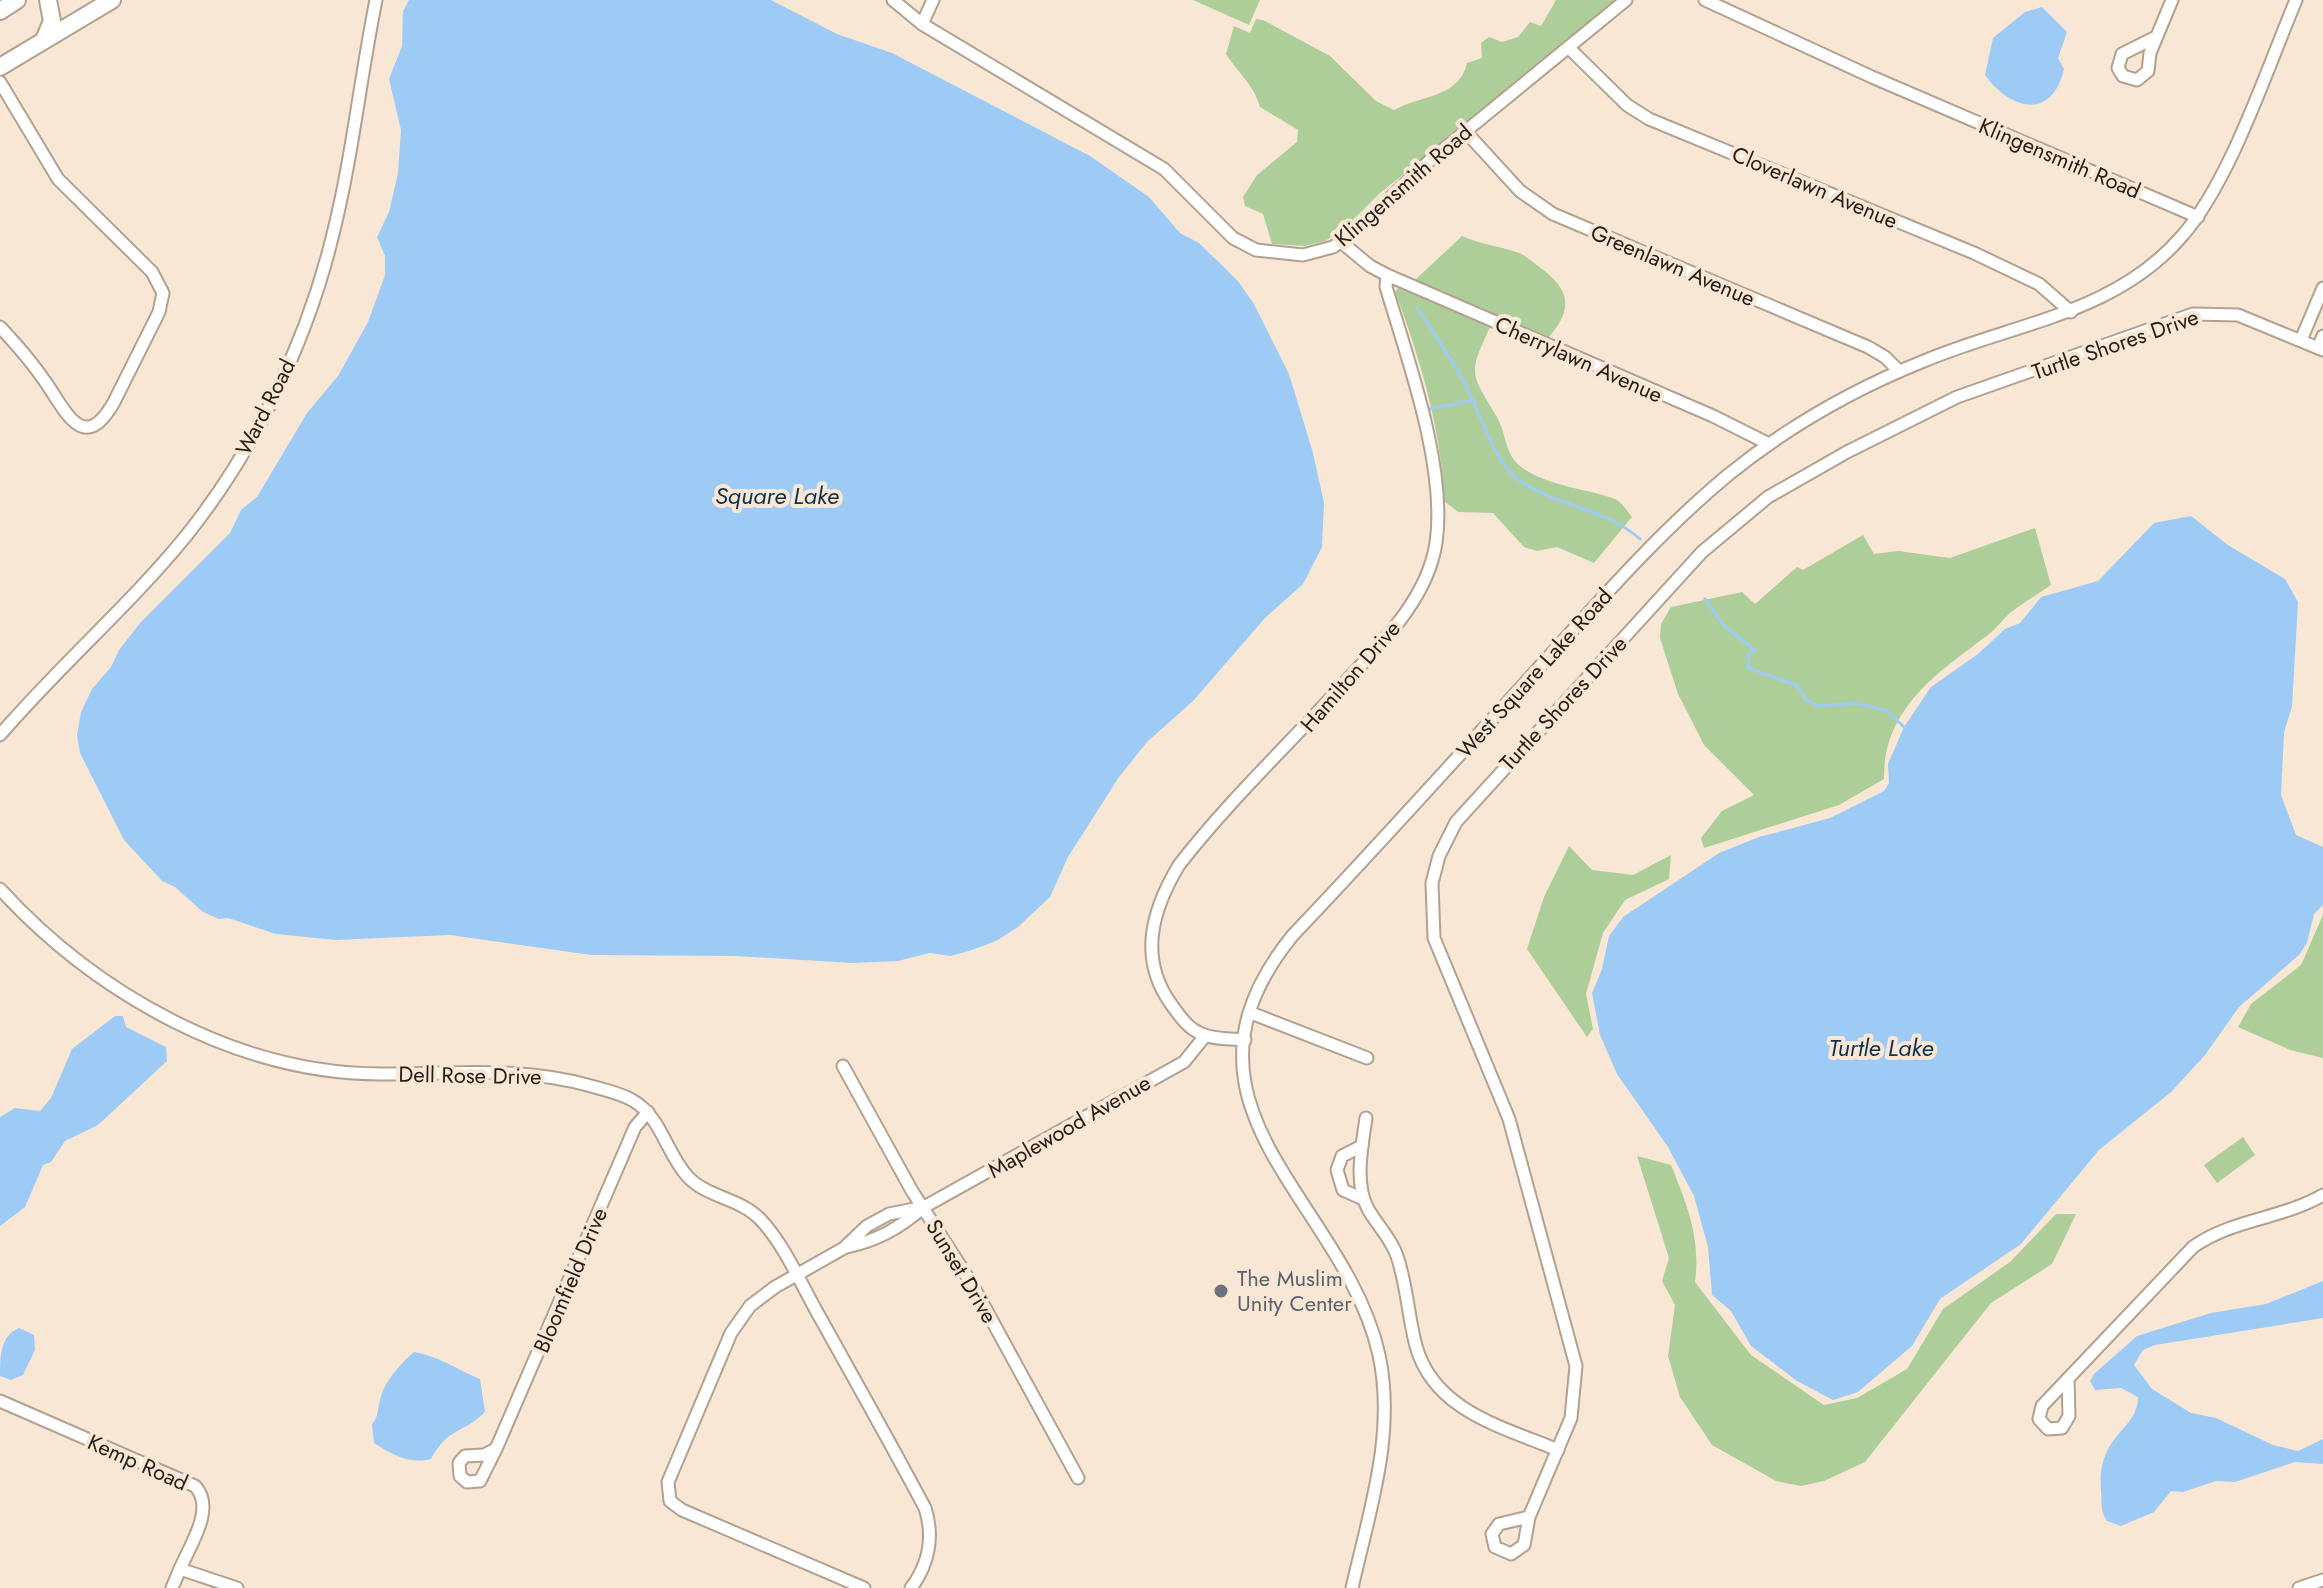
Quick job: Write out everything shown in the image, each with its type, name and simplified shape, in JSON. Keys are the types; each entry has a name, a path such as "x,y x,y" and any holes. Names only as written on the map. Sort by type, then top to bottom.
{"highway":[{"path":"0,11 17,0"},
{"path":"43,41 52,21 48,0"},
{"path":"0,67 112,0"}],"street":[{"name":"Ward Road","path":"0,735 186,535 231,471 268,405 305,323 333,236 376,0"},
{"name":"Klingensmith Road","path":"893,0 922,24 1164,169 1233,238 1256,250 1303,255 1341,242 1465,131 1570,49 1626,0"},
{"path":"922,24 933,0"},
{"name":"Klingensmith Road","path":"1705,0 1872,77 2198,217"},
{"path":"2156,37 2172,0"},
{"name":"West Square Lake Road","path":"1352,1588 1384,1438 1381,1366 1371,1326 1355,1288 1260,1135 1246,1094 1245,1040 1251,1013 1267,971 1293,935 1669,528 1769,444 1861,389 1899,371 2108,297 2163,257 2198,217 2220,178 2296,0"},
{"name":"Cloverlawn Avenue","path":"1570,49 1627,105 1649,119 1974,253 2039,284 2071,312"},
{"path":"0,82 58,179 152,272 163,287 159,312 114,402 99,423 85,427 69,420 31,362 0,327"},
{"name":"Greenlawn Avenue","path":"1465,131 1520,191 1553,214 1868,347 1885,357 1899,371"},
{"path":"1341,242 1370,266 1387,275"},
{"name":"Cherrylawn Avenue","path":"1387,275 1737,427 1769,444"},
{"name":"Hamilton Drive","path":"1205,1036 1182,1019 1153,972 1152,930 1166,886 1191,849 1397,623 1420,590 1435,545 1436,498 1426,431 1386,287 1387,275"},
{"path":"2301,340 2323,288"},
{"name":"Turtle Shores Drive","path":"1529,1517 1571,1418 1576,1389 1571,1339 1509,1119 1434,938 1432,883 1443,846 1456,822 1702,552 1743,515 1794,481 1957,397 2193,314 2238,315 2320,349"},
{"path":"2320,349 2323,336"},
{"name":"Dell Rose Drive","path":"0,889 59,948 105,982 159,1012 241,1048 298,1064 349,1072 508,1071 548,1075 620,1094 648,1112 691,1180 757,1215 796,1276 925,1508 931,1529 930,1546 911,1588"},
{"path":"1251,1013 1367,1058"},
{"path":"1205,1036 1245,1040"},
{"name":"Maplewood Avenue","path":"844,1248 877,1240 924,1207 1184,1062 1205,1036"},
{"name":"Sunset Drive","path":"843,1066 972,1284 1078,1478"},
{"name":"Bloomfield Drive","path":"496,1449 635,1127 648,1112"},
{"path":"1366,1118 1362,1146 1363,1199 1396,1251 1415,1343 1432,1379 1462,1409 1558,1450"},
{"path":"1362,1146 1342,1156 1337,1170 1343,1190 1363,1199"},
{"path":"2068,1381 2200,1242 2219,1231 2296,1210 2323,1195"},
{"name":"Maplewood Avenue","path":"864,1588 682,1510 667,1496 668,1482 731,1333 750,1306 844,1248 867,1226 889,1214 924,1207"},
{"name":"Kemp Road","path":"0,1401 195,1486 203,1497 203,1511 172,1588"},
{"path":"180,1569 237,1588"},
{"path":"2299,1588 2323,1580"}],"green space":[{"path":"1193,0 1260,0 1249,25"},
{"path":"1556,0 1622,0 1380,193 1343,230 1325,241 1305,246 1272,244 1263,214 1245,206 1243,197 1257,175 1297,142 1298,130 1260,107 1250,86 1226,54 1234,26 1250,33 1256,19 1263,20 1330,56 1376,101 1394,110 1438,94 1456,83 1467,63 1482,58 1481,43 1489,37 1502,42 1518,37 1530,22 1541,26"},
{"path":"1462,236 1522,254 1556,282 1565,298 1565,307 1563,316 1549,337 1415,280"},
{"path":"1401,284 1486,320 1490,327 1478,355 1475,373 1512,457 1520,466 1545,480 1615,499 1632,517 1594,563 1557,547 1537,551 1524,547 1493,513 1458,512 1444,501 1439,448 1428,395 1395,292"},
{"path":"2035,528 2051,585 2010,613 1991,633 1916,695 1893,732 1886,754 1884,779 1839,805 1704,848 1701,838 1722,811 1754,795 1704,745 1678,694 1660,638 1661,624 1671,607 1742,592 1755,604 1797,567 1803,570 1863,535 1874,554 1898,551 1950,558"},
{"path":"1569,846 1592,870 1633,875 1671,855 1669,879 1625,900 1603,933 1586,994 1593,1029 1587,1037 1527,949 1544,897"},
{"path":"2323,915 2323,1058 2290,1050 2238,1027 2251,1004 2301,965"},
{"path":"2243,1137 2255,1155 2217,1183 2204,1165"},
{"path":"1637,1156 1671,1165 1694,1236 1695,1282 1751,1355 1824,1405 1857,1398 1907,1369 1943,1309 2010,1262 2056,1214 2076,1214 2052,1264 1991,1303 1865,1462 1824,1481 1801,1486 1776,1481 1712,1445 1680,1397 1668,1356 1675,1305 1662,1281 1669,1258"}],"water":[{"name":"Square Lake","path":"409,0 771,0 837,34 892,53 1090,156 1149,197 1180,233 1199,243 1238,281 1254,304 1289,374 1313,453 1324,503 1322,547 1303,584 1265,618 1193,701 1147,742 1119,777 1068,857 1050,897 1018,927 996,941 950,956 930,953 898,961 853,963 737,956 591,955 450,935 336,940 276,934 203,912 175,887 162,881 124,840 80,753 77,735 81,712 92,689 111,667 119,650 140,623 230,533 241,510 257,497 307,413 338,376 368,322 385,275 385,256 377,237 389,212 398,173 401,130 389,79 402,46 403,11"},
{"path":"2042,7 2067,32 2058,58 2064,69 2050,97 2029,105 2006,96 1985,75 1993,38 2025,12"},
{"name":"Turtle Lake","path":"2191,516 2228,545 2285,579 2298,602 2292,706 2284,733 2281,795 2296,835 2323,847 2323,905 2314,914 2307,943 2299,955 2239,1007 2205,1055 2171,1092 2099,1150 2021,1244 1940,1299 1912,1346 1858,1392 1833,1400 1797,1381 1751,1346 1731,1311 1712,1295 1708,1247 1694,1196 1668,1147 1617,1074 1600,1035 1592,993 1602,969 1609,936 1623,917 1719,853 1759,837 1830,818 1884,791 1889,783 1888,764 1904,727 1931,687 1978,654 2005,629 2020,623 2041,597 2098,581 2154,523"},
{"path":"115,1016 123,1016 126,1027 166,1047 167,1061 98,1125 65,1141 51,1162 43,1165 25,1207 0,1226 0,1117 15,1108 40,1111 51,1098 72,1049"},
{"path":"2323,1281 2323,1318 2155,1345 2143,1350 2134,1365 2152,1389 2191,1413 2216,1418 2273,1445 2298,1451 2323,1439 2323,1464 2295,1462 2235,1482 2216,1481 2183,1492 2171,1491 2154,1512 2121,1526 2107,1521 2102,1510 2101,1471 2111,1444 2132,1418 2138,1397 2121,1388 2095,1390 2090,1381 2094,1374 2137,1336 2211,1313 2266,1304"},
{"path":"19,1328 34,1335 35,1350 23,1375 11,1380 0,1376 1,1355 8,1336"},
{"path":"414,1352 439,1359 480,1379 485,1412 444,1441 431,1459 416,1461 374,1443 372,1424 389,1380"}],"waterway":[{"path":"1417,308 1461,376 1494,447 1515,477 1545,495 1610,520 1640,539"},
{"path":"1430,409 1470,401"},
{"path":"1705,599 1724,626 1755,650 1749,654 1748,668 1796,685 1806,700 1818,706 1856,703 1887,711 1904,727"}],"place":[{"name":"The Muslim Unity Center","path":"1221,1291"}]}
